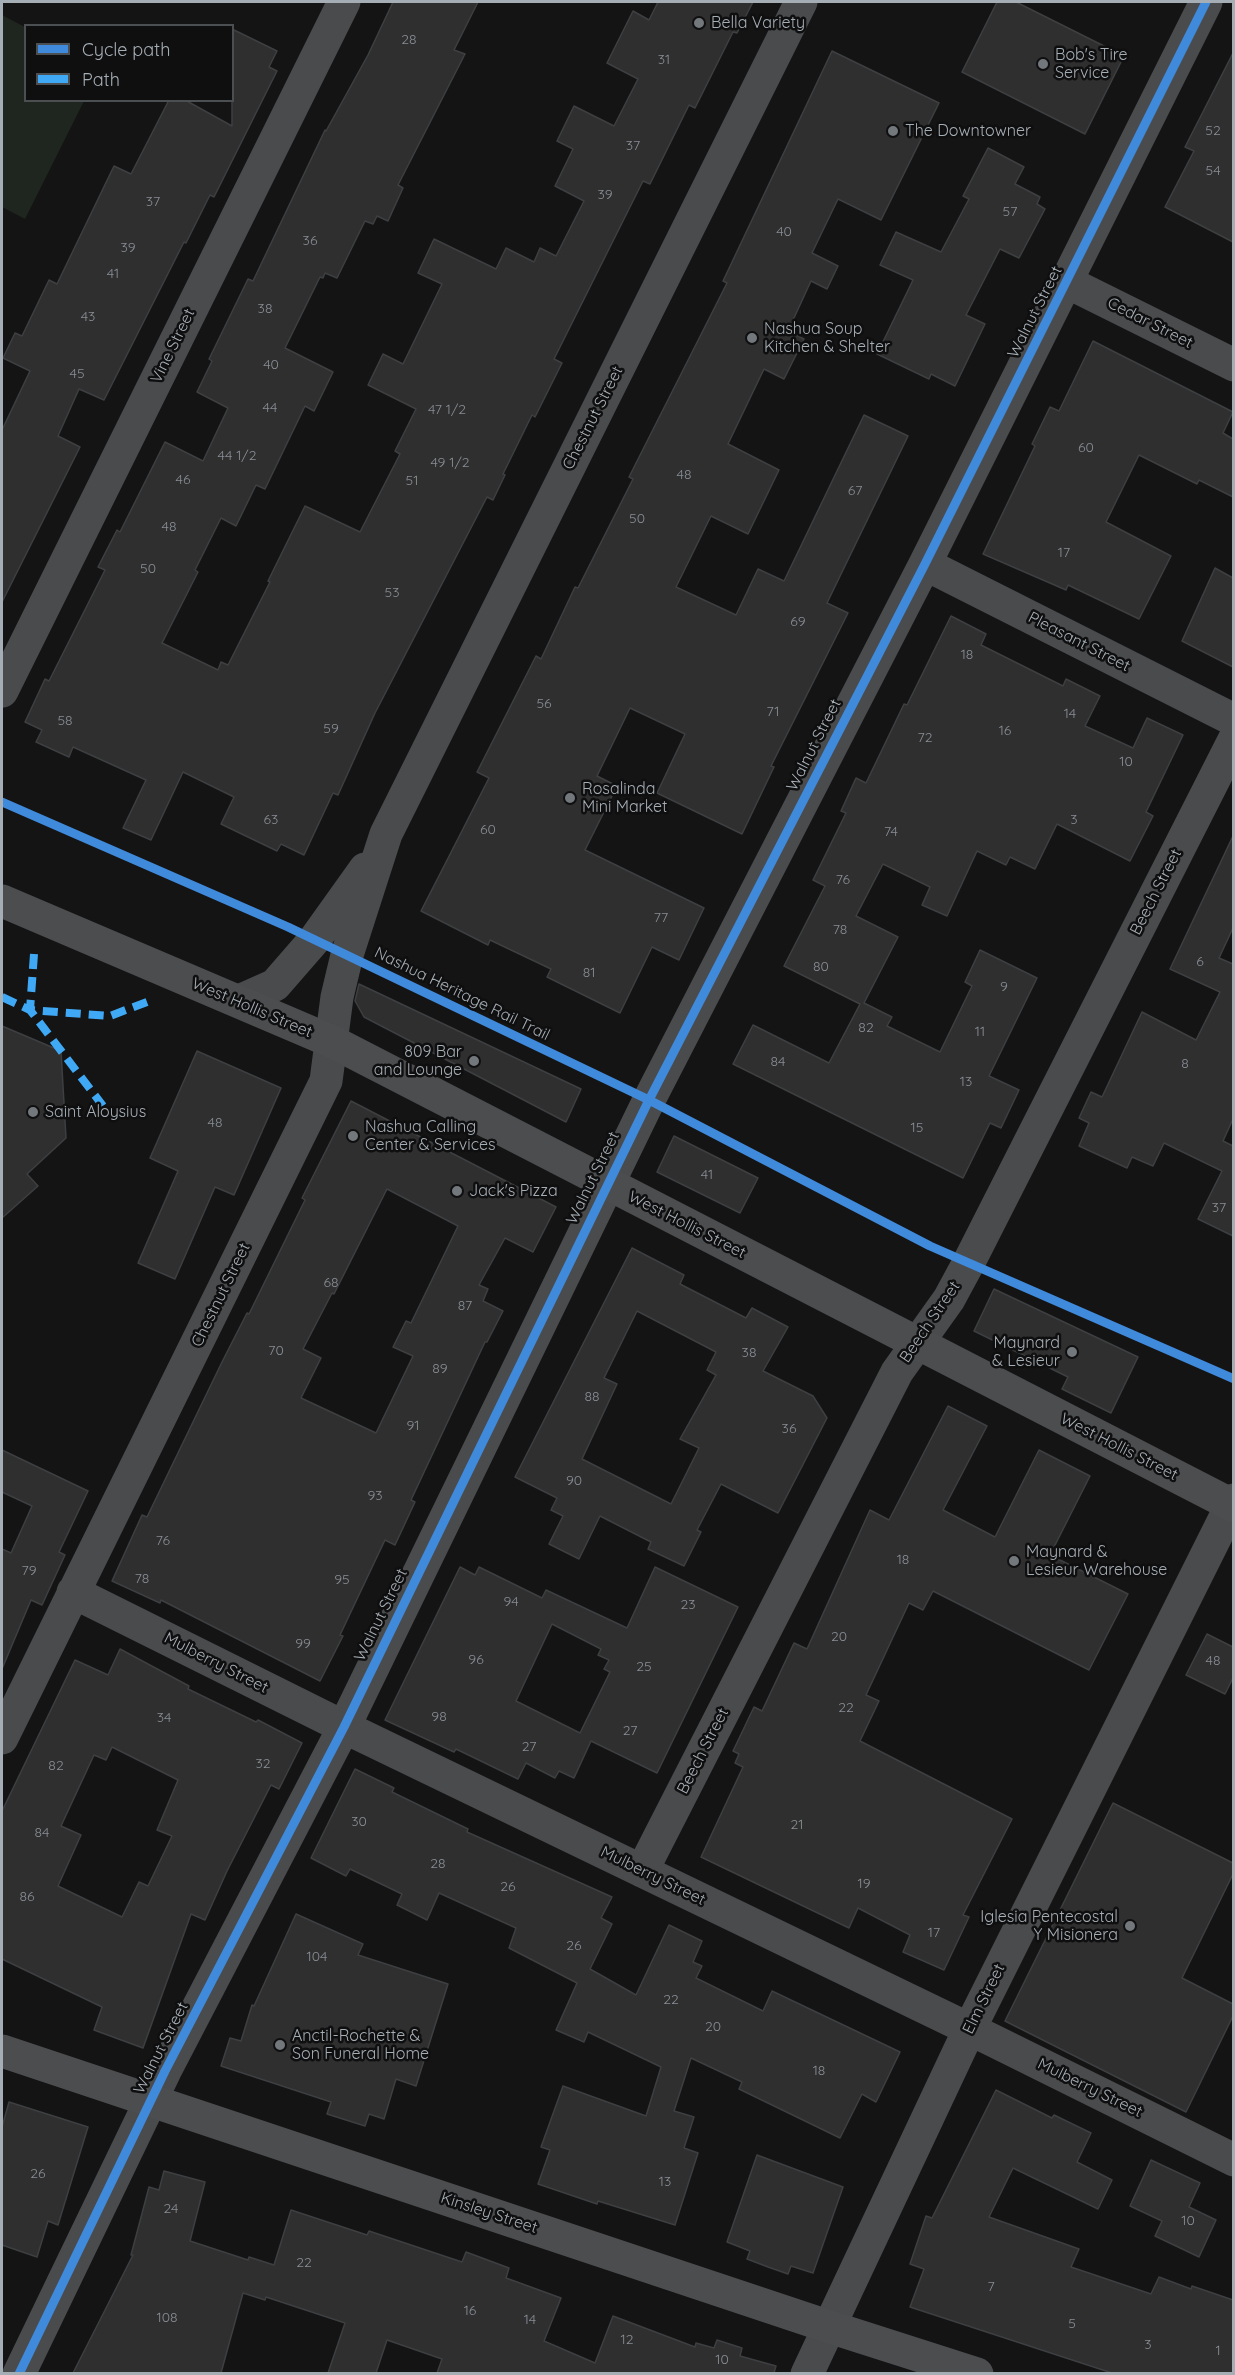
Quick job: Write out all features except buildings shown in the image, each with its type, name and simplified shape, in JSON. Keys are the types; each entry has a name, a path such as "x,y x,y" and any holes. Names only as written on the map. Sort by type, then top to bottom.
{"main road":[{"name":"West Hollis Street","path":"2,901 333,1042 607,1185 1233,1504"},
{"name":"Kinsley Street","path":"2,2051 830,2327 977,2373"}],"street":[{"name":"Vine Street","path":"2,690 344,2"},
{"name":"Walnut Street","path":"19,2373 151,2102 344,1727 607,1185 1067,282 1206,2"},
{"name":"Chestnut Street","path":"239,1001 274,985 281,978 315,939 360,876 386,834 797,3"},
{"name":"Cedar Street","path":"1067,282 1233,365"},
{"name":"Pleasant Street","path":"924,564 1233,720"},
{"name":"Beech Street","path":"642,1871 897,1372 949,1299 969,1262 1233,740"},
{"name":"Chestnut Street","path":"2,1738 326,1081 333,1042 337,997 386,834"},
{"name":"Elm Street","path":"807,2373 969,2030 1233,1504"},
{"name":"Mulberry Street","path":"73,1592 344,1727 1233,2160"}],"shaded area":[{"path":"2,15 24,26 24,102 84,102 25,219 2,207"}],"marked path":[{"path":"34,954 30,1010 110,1016 147,1002"},
{"path":"2,997 30,1010 103,1106"}],"cycle path":[{"path":"19,2374 165,2071 344,1727 649,1100 925,564 1206,2"},
{"name":"Nashua Heritage Rail Trail","path":"2,802 288,927 649,1100 930,1246 1234,1379"}],"place":[{"name":"Bella Variety","path":"699,23"},
{"name":"Bob's Tire Service","path":"1043,64"},
{"name":"The Downtowner","path":"893,131"},
{"name":"Nashua Soup Kitchen & Shelter","path":"752,338"},
{"name":"Rosalinda Mini Market","path":"570,798"},
{"name":"809 Bar and Lounge","path":"474,1061"},
{"name":"Saint Aloysius","path":"33,1112"},
{"name":"Nashua Calling Center & Services","path":"353,1136"},
{"name":"Jack's Pizza","path":"457,1191"},
{"name":"Maynard & Lesieur","path":"1072,1352"},
{"name":"Maynard & Lesieur Warehouse","path":"1014,1561"},
{"name":"Iglesia Pentecostal Y Misionera","path":"1130,1926"},
{"name":"Anctil-Rochette & Son Funeral Home","path":"280,2045"}]}
